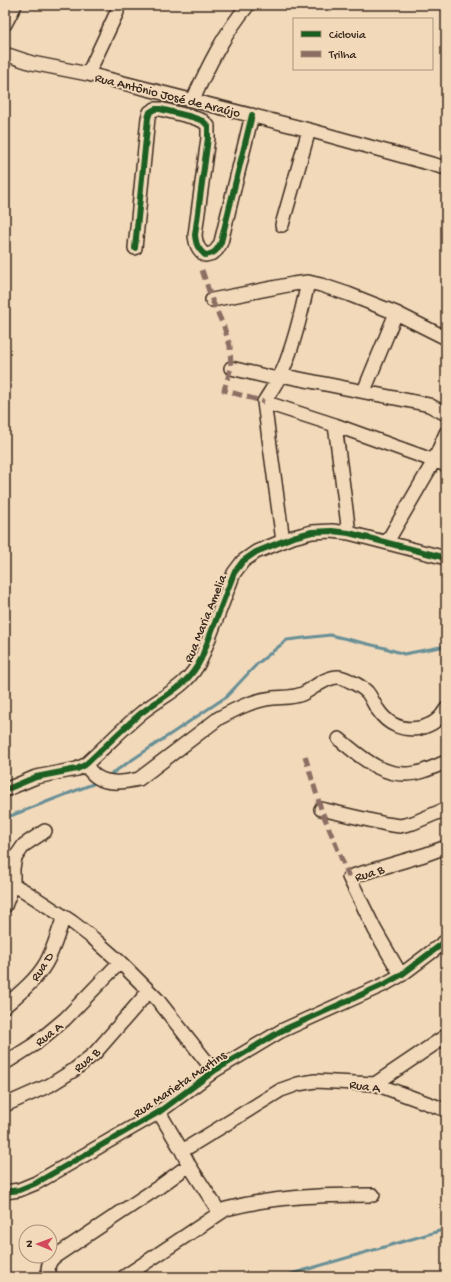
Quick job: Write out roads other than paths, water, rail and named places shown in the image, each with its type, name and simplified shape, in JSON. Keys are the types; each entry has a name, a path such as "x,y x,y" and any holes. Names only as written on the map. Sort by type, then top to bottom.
{"street":[{"path":"5,24 15,5"},
{"path":"193,100 217,50 232,26 248,5"},
{"path":"88,74 117,12"},
{"name":"Rua Antônio José de Araújo","path":"5,54 32,62 88,74 252,115 446,168"},
{"path":"134,248 148,118 150,112 155,109 160,109 202,120 208,126 208,138 195,235 196,244 199,250 205,255 213,254 218,249 221,242 252,115"},
{"path":"282,225 309,130"},
{"path":"212,300 308,282 338,290 396,313 446,338"},
{"path":"283,541 264,402 286,363 297,328 308,282"},
{"path":"364,391 396,313"},
{"path":"231,368 364,391 429,405 446,414"},
{"path":"264,402 335,425 440,463"},
{"path":"335,425 349,533"},
{"path":"387,542 440,463 446,433"},
{"name":"Rua Maria Amelia","path":"5,790 36,777 77,769 85,765 140,714 181,686 197,667 201,659 234,573 243,561 256,552 294,537 312,532 332,531 349,533 387,542 446,558"},
{"path":"85,765 96,777 109,782 139,779 219,718 232,711 263,700 294,697 333,678 344,678 362,688 370,696 378,710 385,718 401,728 412,729 424,727 436,722 443,715 446,709"},
{"path":"339,739 370,763 384,771 393,773 416,773 446,762"},
{"path":"321,808 400,826 413,823 446,809"},
{"path":"5,906 13,885 13,868 15,858 24,846 46,831"},
{"name":"Rua B","path":"401,975 378,935 349,877 446,847"},
{"path":"13,885 64,917 94,939 120,962 149,991 214,1071"},
{"name":"Rua D","path":"5,1006 29,984 45,964 50,956 64,917"},
{"name":"Rua Marieta Martins","path":"5,1192 19,1190 36,1183 159,1112 214,1071 281,1031 369,992 401,975 446,941"},
{"name":"Rua A","path":"5,1063 35,1044 66,1019 120,962"},
{"name":"Rua B","path":"5,1105 50,1085 74,1070 95,1053 149,991"},
{"path":"375,1084 446,1036"},
{"name":"Rua A","path":"182,1151 281,1090 298,1084 315,1081 375,1084 446,1110"},
{"path":"159,1112 189,1165 220,1212"},
{"path":"51,1277 48,1274 48,1267 49,1262 54,1257 159,1187 189,1165"},
{"path":"124,1277 220,1212 235,1207 281,1198 322,1195 373,1194"}],"waterway":[{"path":"108,776 226,697 257,664 287,640 330,635 404,654 446,646"},
{"path":"5,818 98,782"},
{"path":"281,1277 446,1229"}]}
